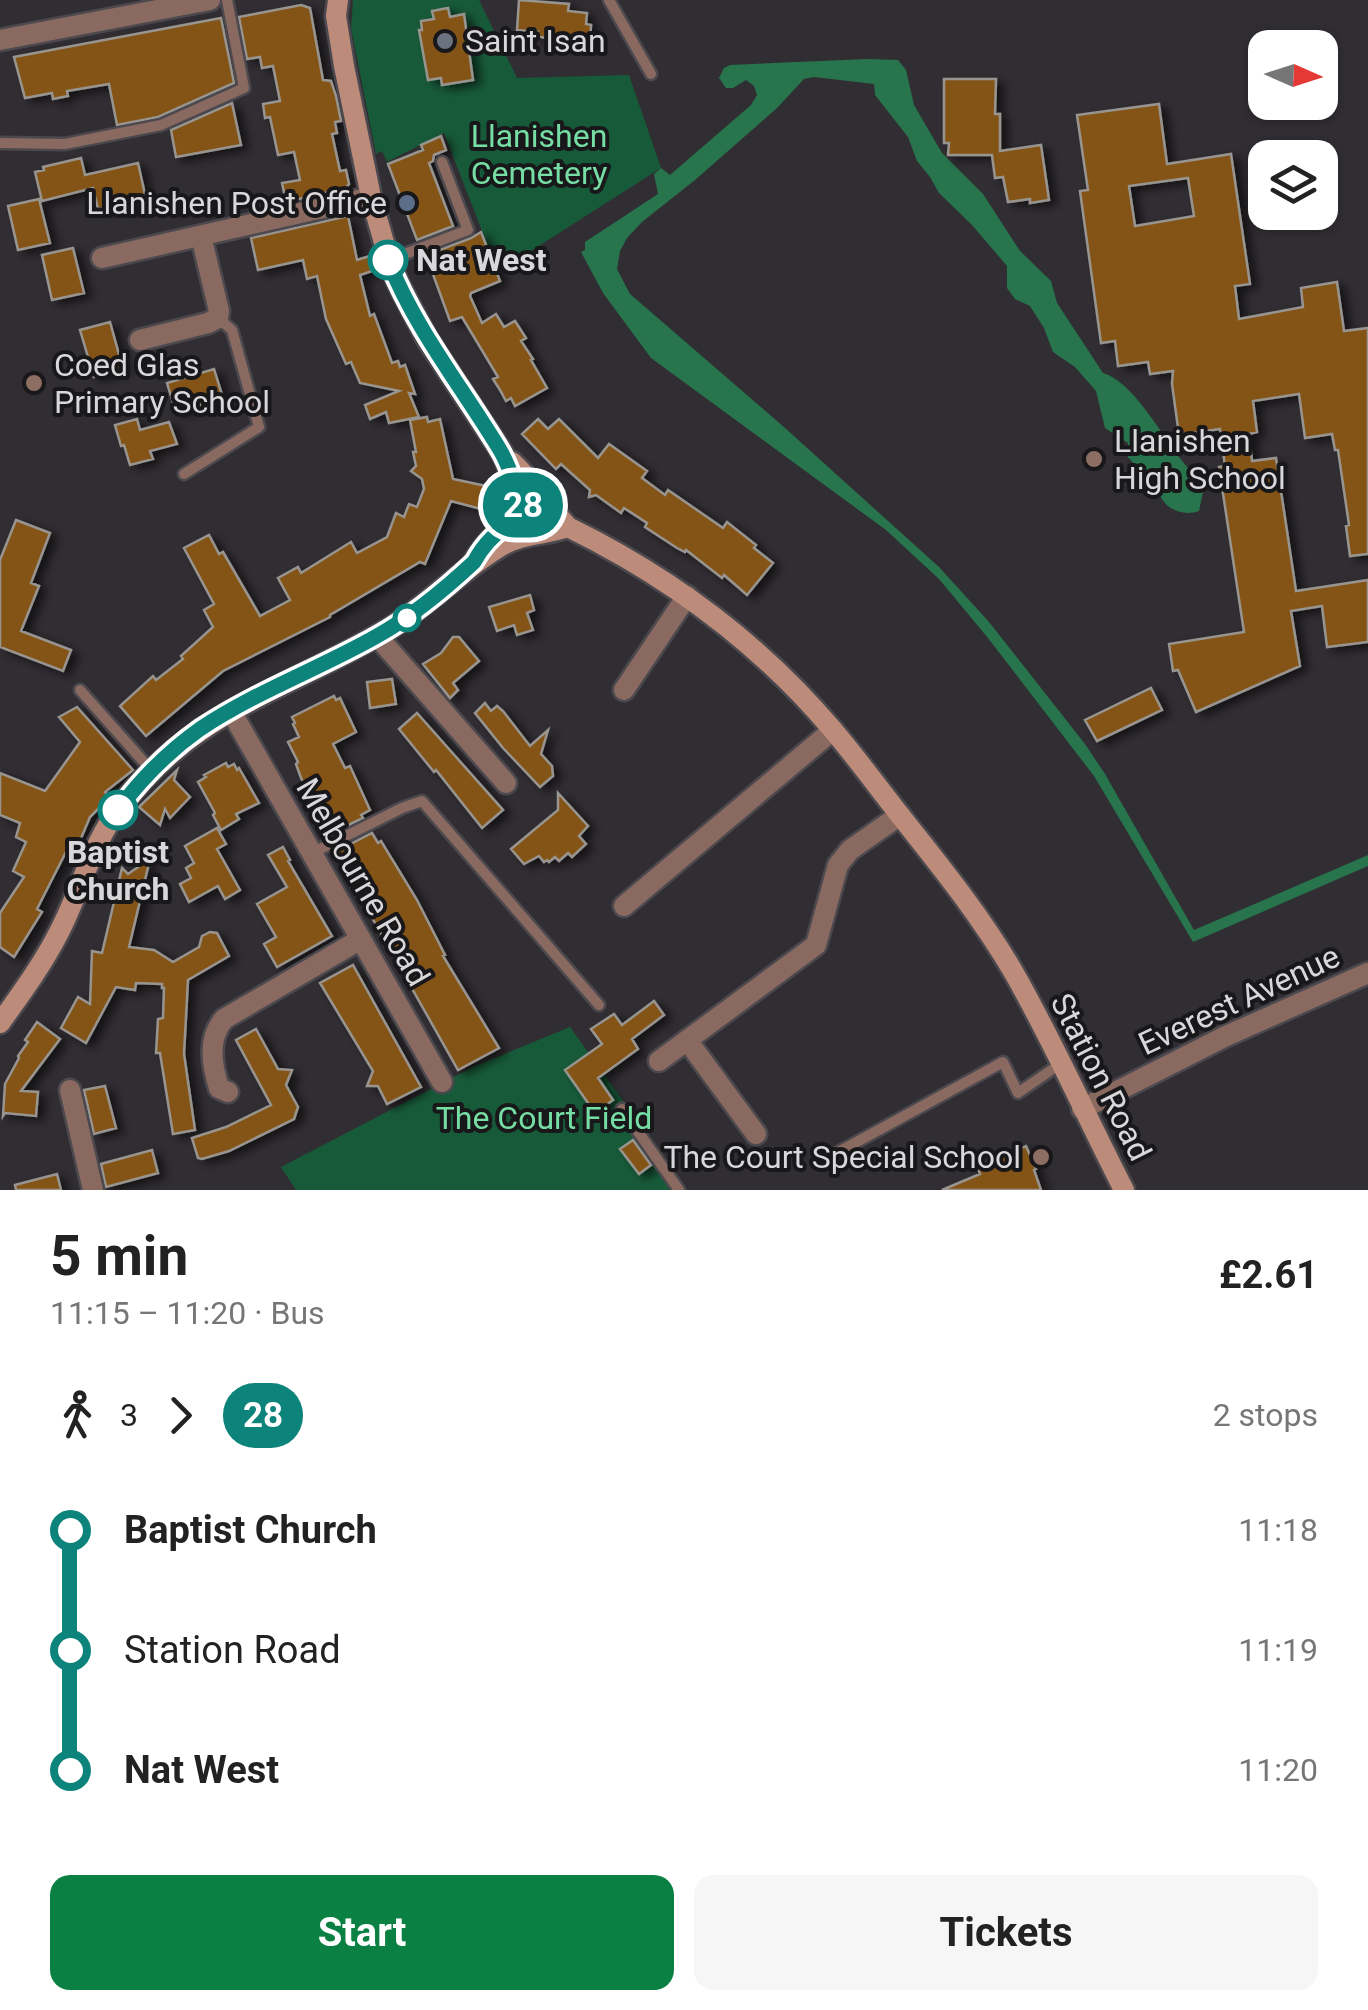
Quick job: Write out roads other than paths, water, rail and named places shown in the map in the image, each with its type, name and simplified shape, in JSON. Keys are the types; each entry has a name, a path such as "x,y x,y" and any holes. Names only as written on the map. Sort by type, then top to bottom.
{"main road":[{"path":"0,1023 52,945 114,814 181,743 231,710 378,636 432,600 474,562 480,550 503,527 538,520 545,506 520,469 503,454 427,338 388,260 371,197 338,31 338,0"},
{"name":"Station Road","path":"538,520 555,515 568,527 687,596 794,688 833,730 993,938 1022,987 1124,1190"}],"street":[{"path":"0,40 210,0"},
{"path":"102,258 371,197"},
{"path":"140,340 218,318 201,236"},
{"path":"624,690 687,596"},
{"path":"378,636 506,783"},
{"name":"Melbourne Road","path":"231,710 442,1082"},
{"path":"624,906 833,730"},
{"path":"658,1061 816,945 838,865 850,850 900,815"},
{"path":"228,1092 218,1088 212,1053 217,1028 224,1019 361,939"},
{"name":"Everest Avenue","path":"1082,1109 1226,1036 1368,973"},
{"path":"687,1040 756,1134"},
{"path":"70,1090 93,1190"}],"lane":[{"path":"0,143 65,144 161,125 244,88 227,0"},
{"path":"609,0 651,74"},
{"path":"388,260 468,230 442,162"},
{"path":"184,474 260,427 232,330 218,318"},
{"path":"80,690 152,771"},
{"path":"312,853 422,801 599,1005"},
{"path":"833,1155 1003,1062 1018,1093 1060,1064"},
{"path":"622,1109 678,1190"}],"place":[{"name":"Saint Isan","path":"445,41"},
{"name":"Llanishen Post Office","path":"407,203"},
{"name":"Nat West","path":"388,260"},
{"name":"Coed Glas Primary School","path":"34,383"},
{"name":"Llanishen High School","path":"1094,459"},
{"name":"Baptist Church","path":"118,810"},
{"name":"The Court Special School","path":"1041,1157"}],"park label":[{"name":"Llanishen Cemetery","path":"539,154"},
{"name":"The Court Field","path":"544,1118"}]}
